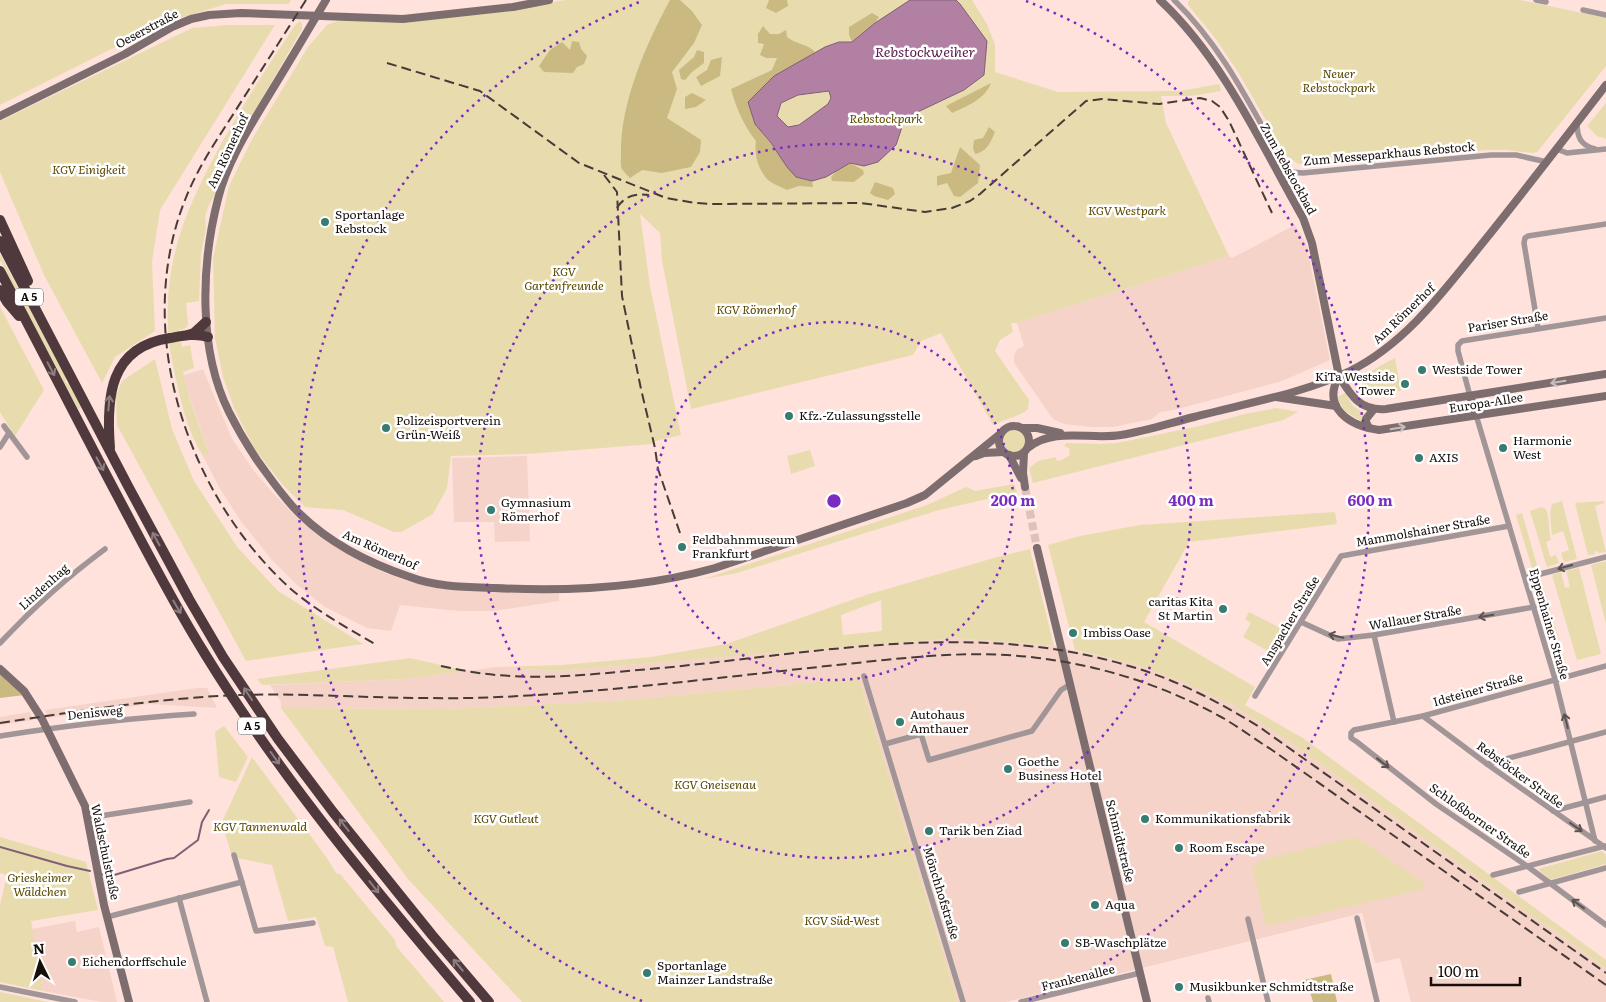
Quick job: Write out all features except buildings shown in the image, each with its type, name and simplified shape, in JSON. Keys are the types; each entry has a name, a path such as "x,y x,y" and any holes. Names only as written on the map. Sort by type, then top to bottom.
{"highway":[{"name":"A 5","path":"0,220 59,353"},
{"name":"A 5","path":"0,241 189,600 223,657 278,739 361,847 489,1002"},
{"name":"A 5","path":"0,272 167,590 221,679 268,749 324,824 375,889 470,1002"},
{"name":"A 5","path":"0,290 7,302 28,326"},
{"path":"188,336 206,322"},
{"path":"110,451 109,402 113,380 120,367 134,353 148,344 167,338 208,337"}],"main road":[{"name":"Am Römerhof","path":"326,0 257,115 225,178 218,198 208,250 206,322 217,383 228,411 276,488 301,515 334,542 412,578 452,586 543,590 636,585 690,575 771,550 907,503 925,495 1000,434"},
{"name":"Oeserstraße","path":"0,116 125,54 172,27 191,19 209,15 241,13 403,19 513,7 548,0"},
{"name":"Zum Rebstockbad","path":"1160,0 1196,38 1223,76 1303,218 1312,242 1339,376"},
{"name":"Am Römerhof","path":"1026,450 1044,438 1134,433 1274,396 1339,376 1377,355 1395,341 1434,303 1606,85"},
{"name":"Europa-Allee","path":"1374,409 1397,408 1606,374"},
{"path":"1274,396 1336,406 1332,391 1339,376 1358,402 1365,407 1374,409 1366,419 1370,428"},
{"name":"Pariser Straße","path":"1470,396 1476,415"},
{"name":"Europa-Allee","path":"1336,406 1349,420 1370,428 1385,430 1606,396"},
{"path":"1009,426 1023,428 1029,437 1023,463 1025,486 999,444 1000,434 1009,426"},
{"name":"Am Römerhof","path":"1023,428 1037,428 1072,436"},
{"path":"1006,454 1019,456 1026,450"},
{"name":"Am Römerhof","path":"972,457 984,453 1006,454"},
{"name":"Schmidtstraße","path":"1037,548 1147,1002"},
{"name":"Waldschulstraße","path":"0,669 24,691 47,728 79,794 87,818 107,916 129,1002"}],"street":[{"name":"Zum Messeparkhaus Rebstock","path":"1174,0 1210,40 1237,82 1285,168 1291,172 1303,173 1491,155 1516,155 1547,162"},
{"path":"1536,0 1546,2"},
{"path":"1583,10 1606,15"},
{"path":"1577,122 1580,141 1587,147 1597,150"},
{"path":"1557,149 1567,153 1606,149"},
{"path":"1538,328 1524,243 1525,238 1606,224"},
{"name":"Pariser Straße","path":"1470,396 1458,351 1458,345 1462,341 1606,318"},
{"name":"Eppenhainer Straße","path":"1476,415 1555,679 1595,841"},
{"path":"4,426 27,457"},
{"path":"0,447 9,433"},
{"name":"Mammolshainer Straße","path":"1341,556 1509,526"},
{"name":"Lindenhag","path":"0,643 64,581 105,549"},
{"name":"Anspacher Straße","path":"1255,696 1341,556"},
{"path":"1525,578 1606,557"},
{"name":"Wallauer Straße","path":"1301,622 1338,639 1374,635 1534,607"},
{"path":"1374,635 1394,722"},
{"name":"Idsteiner Straße","path":"1354,730 1424,716 1606,666"},
{"name":"Mönchhofstraße","path":"864,676 963,1002"},
{"path":"885,744 921,734 929,760 1032,731 1061,690 1070,685"},
{"name":"Denisweg","path":"0,736 47,728 146,717 194,714"},
{"name":"Rebstöcker Straße","path":"1424,716 1605,847"},
{"name":"Schloßborner Straße","path":"1354,730 1351,733 1351,738 1436,804 1527,866 1606,925"},
{"path":"1488,764 1606,732"},
{"path":"1553,811 1606,797"},
{"path":"87,818 190,802"},
{"path":"1493,875 1605,847"},
{"path":"234,855 256,931 313,923"},
{"path":"1519,892 1606,868"},
{"path":"107,916 242,882"},
{"path":"179,898 207,1002"},
{"path":"1357,918 1377,1002"},
{"path":"1248,919 1268,1002"},
{"name":"Frankenallee","path":"1021,1002 1140,973"},
{"path":"0,987 75,1002"}],"shaded area":[{"path":"670,0 680,0 692,11 702,25 694,43 672,72 677,89 667,118 701,140 700,152 691,167 662,173 642,170 630,178 622,169 621,164 625,115 636,74 652,35"},
{"path":"769,0 787,0 788,6 776,13 766,8"},
{"path":"872,13 879,17 875,23 852,42 849,35 849,27"},
{"path":"763,26 770,34 779,34 786,30 787,37 809,47 815,52 802,61 755,124 796,176 812,181 813,187 799,186 787,190 768,180 758,162 756,141 744,123 733,96 731,89 772,70 777,58 766,58 760,55 764,44 758,43 758,34"},
{"path":"572,41 579,42 581,49 587,56 584,64 577,67 573,73 544,72 539,66 550,50 562,42 570,50"},
{"path":"697,50 704,52 704,63 685,80 681,79 679,70 694,57"},
{"path":"722,57 720,76 701,86 696,77 707,70 711,60"},
{"path":"991,83 980,98 963,108 952,113 946,106"},
{"path":"692,93 706,100 696,107 685,109 685,97"},
{"path":"989,127 995,132 990,143 986,149 975,154 973,148 974,140 983,138"},
{"path":"960,147 980,165 978,183 960,197 954,196 947,183 937,186 937,176 951,173"},
{"path":"850,163 863,170 864,174 854,182 832,181 831,177 839,168"},
{"path":"875,182 893,188 895,194 888,200 874,196 870,193"},
{"path":"1295,225 1306,243 1330,360 1282,381 1174,410 1160,412 1152,419 1113,427 1064,424 1053,419 1014,363 1017,349 1024,346 1017,323 1229,256 1232,258"},
{"path":"203,369 232,439 254,471 298,519 335,547 385,573 411,582 442,589 559,593 559,601 493,611 459,611 400,605 391,631 367,628 325,607 296,584 272,560 240,520 219,487 203,456 209,452 182,376"},
{"name":"Gymnasium Römerhof","path":"527,456 530,541 495,542 494,522 454,522 452,458"},
{"path":"955,638 1054,646 1134,664 1183,682 1233,705 1291,743 1606,969 1606,1002 1411,1002 1400,958 1375,963 1362,913 1006,1002 958,1002 859,678 627,700 446,709 281,708 281,702 270,685 405,679 497,667 556,671"},
{"path":"0,671 25,695 0,698"},
{"path":"207,688 217,708 149,704 48,718 45,710"},
{"path":"30,712 33,720 0,725 0,717"},
{"name":"Eichendorffschule","path":"75,921 77,932 99,927 117,1002 102,1002 43,991 32,929"},
{"path":"1331,974 1337,1002 1313,1002 1310,992 1306,993 1304,980"}],"green space":[{"path":"0,0 291,0 289,4 226,4 161,24 0,105"},
{"path":"565,0 972,0 987,24 995,45 995,72 1058,92 1180,91 1219,84 1221,91 1191,96 1161,96 1166,123 1229,256 1017,323 1011,323 1013,332 1000,340 995,351 1029,400 1028,409 993,425 941,333 921,341 913,355 691,409 662,261 660,233 640,214 650,286 681,435 656,441 652,444 528,454 451,456 447,488 433,514 401,532 394,532 343,510 305,507 282,484 254,448 234,408 223,377 215,338 213,258 229,186 251,141 308,47 327,25 343,19 518,9"},
{"name":"Neuer Rebstockpark","path":"1190,0 1520,0 1606,18 1606,66 1537,152 1487,150 1298,164 1286,155 1238,72 1215,38 1188,5"},
{"path":"300,21 302,29 248,123 208,207 205,216 206,228 201,255 199,301 186,303 187,327 181,330 179,328 182,347 190,345 194,368 183,372 189,397 209,453 203,456 193,437 186,417 169,345 168,300 170,276 175,253 181,231 198,188 221,144 266,69 295,25"},
{"name":"KGV Einigkeit","path":"229,25 275,25 160,210 152,262 155,331 115,357 102,383 44,275 0,172 0,121 192,28"},
{"path":"1606,103 1606,139 1597,136 1587,126"},
{"path":"0,254 67,379 65,380 67,384 69,383 82,408 78,409 0,260"},
{"path":"0,307 44,390 15,436 0,412"},
{"path":"1395,358 1401,391 1367,395 1362,383 1365,378 1377,368"},
{"path":"155,359 172,429 194,481 238,548 278,591 363,644 246,661 117,425 116,396 122,381"},
{"path":"1345,393 1353,406 1365,414 1362,422 1345,411 1336,398"},
{"path":"1277,408 1298,412 1283,420 1033,483 1029,468 1038,461 1056,457 1056,460 1060,461 1070,455 1069,448 1064,446 1066,443 1117,443"},
{"path":"1014,429 1022,433 1026,441 1022,449 1014,453 1006,449 1002,441 1006,433"},
{"path":"810,450 815,466 791,474 787,456"},
{"path":"1014,484 1017,492 939,510 737,573 704,579 927,505 966,487 975,491"},
{"path":"1562,501 1577,559 1564,562 1561,553 1569,550 1563,531 1552,535 1550,513 1552,504"},
{"path":"1604,501 1604,503 1595,506 1606,552 1598,553 1597,551 1594,552 1595,554 1588,555 1575,503"},
{"path":"1541,507 1546,509 1548,516 1551,540 1546,542 1550,557 1556,555 1559,563 1547,567 1530,511"},
{"path":"1335,512 1337,524 1189,542 1144,622 1255,687 1245,705 1303,738 1606,960 1606,969 1291,743 1233,705 1183,682 1134,664 1075,650 1048,545 1080,536 1140,525"},
{"path":"1522,513 1538,569 1534,570 1516,515"},
{"path":"1030,549 1054,646 955,638 556,671 497,667 562,665 651,657 726,644 866,595","holes":["881,600 882,631 843,635 841,615"]},
{"path":"1606,561 1606,624 1591,565"},
{"path":"1579,568 1601,654 1577,660 1552,575 1561,572 1565,588 1570,587 1566,571"},
{"path":"1541,578 1566,663 1560,663 1558,660 1535,584 1536,580"},
{"path":"1249,612 1290,633 1277,656 1243,637 1251,623 1245,619"},
{"path":"410,658 467,671 405,679 262,685 257,679"},
{"path":"859,678 958,1002 522,1002 408,879 281,708 446,709 627,700"},
{"path":"224,726 248,757 236,782 219,777 215,732"},
{"name":"KGV Tannenwald","path":"252,757 327,858 336,873 340,874 395,940 396,946 444,1002 348,1002 333,947 325,946 316,917 288,921 272,865 232,857 222,822"},
{"name":"Griesheimer Wäldchen","path":"0,837 86,862 98,910 31,921 43,991 0,982 0,905 7,875 0,873"},
{"path":"1356,837 1423,882 1424,889 1266,926 1253,870 1260,860"},
{"path":"1602,851 1606,855 1606,864 1550,880 1538,869"},
{"path":"0,992 48,1002 0,1002"}],"water":[{"name":"Rebstockweiher","path":"910,0 956,0 987,41 984,75 964,90 905,118 896,145 878,162 864,166 850,163 826,177 812,181 796,177 755,124 748,102 774,76 825,47 839,42 852,42 875,23","holes":["829,91 831,98 828,104 799,125 788,127 777,116 781,103 798,95"]}],"waterway":[{"path":"101,874 111,876 174,858 198,840 202,822 209,810"},
{"path":"0,847 90,871"}],"tunnel":[{"path":"1025,487 1037,548"}],"railway":[{"path":"306,0 207,155 185,200 170,251 165,304 168,357 180,410 198,461 224,509 255,552 302,598 375,644"},
{"path":"387,63 480,91 579,163 666,198 714,204 861,203 925,212 952,208 970,201 980,194 1086,101 1102,99 1159,104 1200,98 1212,101 1220,107 1229,121 1272,213"},
{"path":"604,175 617,192 622,296 658,469 680,533"},
{"path":"617,208 631,196 649,195"},
{"path":"441,666 502,675 528,677 563,676 710,663 830,649 950,642 1010,644 1070,652 1129,666 1163,677 1227,708 1258,726 1606,973"},
{"path":"0,723 119,706 239,695 404,698 503,697 675,683 887,660 963,654 1013,655 1063,662 1087,666 1134,679 1179,696 1223,718 1272,750 1606,985"}],"place":[{"name":"Sportanlage Rebstock","path":"325,222"},
{"name":"Westside Tower","path":"1422,370"},
{"name":"KiTa Westside Tower","path":"1405,384"},
{"name":"Kfz.-Zulassungsstelle","path":"789,416"},
{"name":"Polizeisportverein Grün-Weiß","path":"386,428"},
{"name":"Harmonie West","path":"1503,448"},
{"name":"AXIS","path":"1419,458"},
{"name":"Gymnasium Römerhof","path":"491,510"},
{"name":"Feldbahnmuseum Frankfurt","path":"682,547"},
{"name":"caritas Kita St Martin","path":"1223,609"},
{"name":"Imbiss Oase","path":"1073,633"},
{"name":"Autohaus Amthauer","path":"900,722"},
{"name":"Goethe Business Hotel","path":"1008,769"},
{"name":"Kommunikationsfabrik","path":"1145,819"},
{"name":"Tarik ben Ziad","path":"929,831"},
{"name":"Room Escape","path":"1179,848"},
{"name":"Aqua","path":"1095,905"},
{"name":"SB-Waschplätze","path":"1065,943"},
{"name":"Eichendorffschule","path":"72,962"},
{"name":"Sportanlage Mainzer Landstraße","path":"647,973"},
{"name":"Musikbunker Schmidtstraße","path":"1179,987"}],"park label":[{"name":"Rebstockpark","path":"886,119"},
{"name":"KGV Westpark","path":"1127,211"},
{"name":"KGV Gartenfreunde","path":"564,279"},
{"name":"KGV Römerhof","path":"756,310"},
{"name":"KGV Gneisenau","path":"715,785"},
{"name":"KGV Gutleut","path":"506,819"},
{"name":"KGV Süd-West","path":"842,921"}]}
